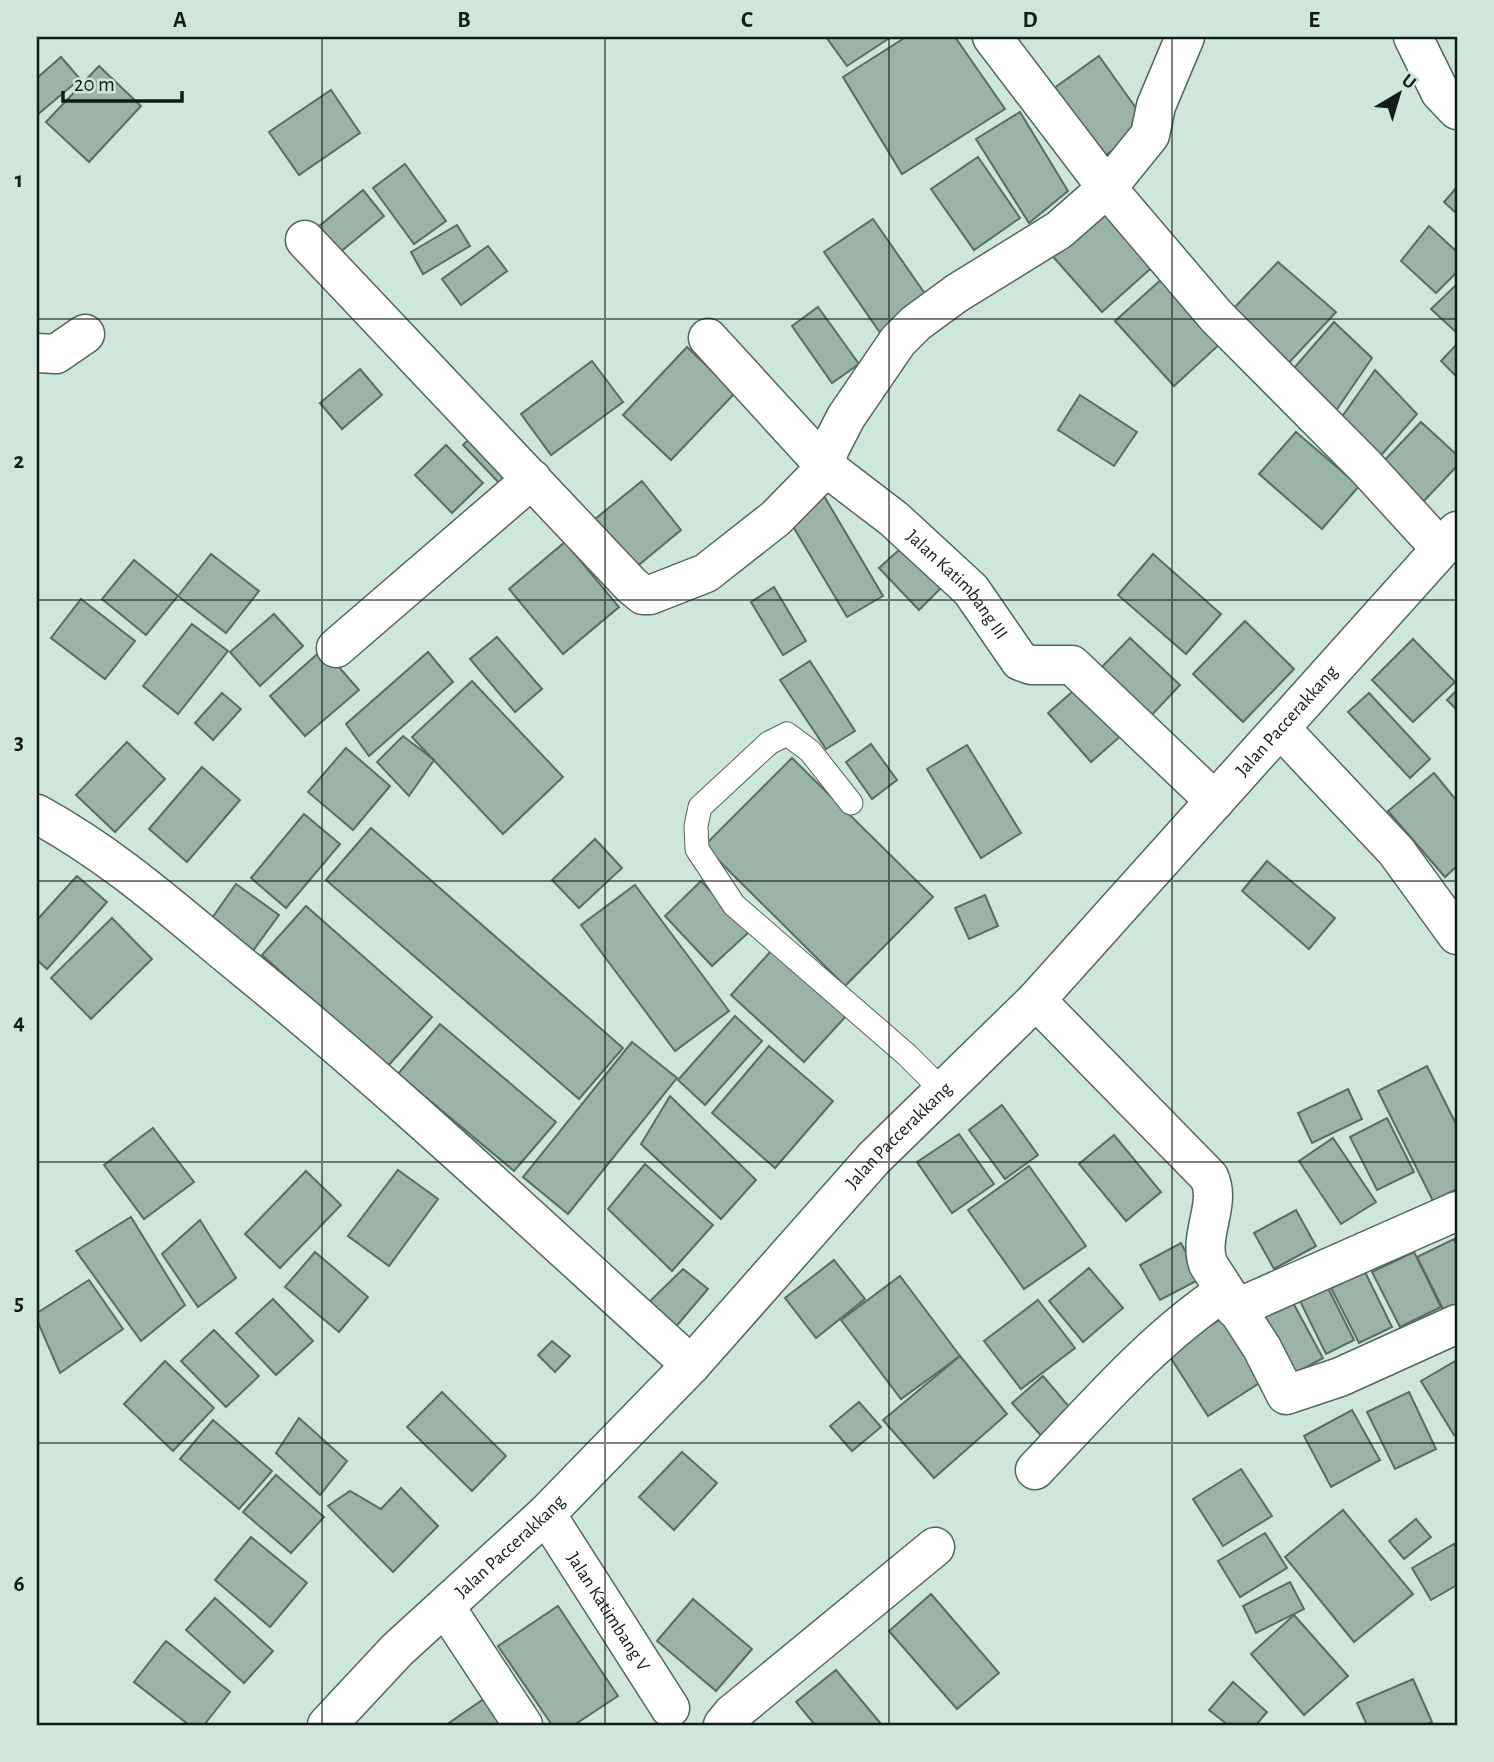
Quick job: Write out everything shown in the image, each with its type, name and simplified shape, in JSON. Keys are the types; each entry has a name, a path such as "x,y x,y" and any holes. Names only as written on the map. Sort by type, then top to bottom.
{"street":[{"path":"992,37 1107,188 1216,316 1366,467 1449,540"},
{"path":"305,240 632,586 643,595 650,595 706,573 776,518 826,467 829,450 846,416 898,341 957,293 1059,230 1107,188 1150,135 1156,106 1185,37"},
{"path":"1413,37 1440,92 1457,110"},
{"path":"37,353 56,354 85,334"},
{"name":"Jalan Katimbang III","path":"708,338 826,467 945,563 971,590 1020,661 1031,666 1072,665 1215,801"},
{"path":"336,648 532,478"},
{"name":"Jalan Paccerakkang","path":"327,1725 397,1650 546,1514 691,1365 874,1158 1036,1000 1449,540"},
{"path":"1281,729 1396,851 1457,935"},
{"path":"37,814 83,840 131,873 354,1058 691,1365"},
{"path":"1036,1000 1209,1177 1213,1186 1213,1197 1203,1250 1230,1300 1262,1348 1286,1395 1340,1377 1457,1324"},
{"path":"1035,1470 1159,1342 1188,1316 1457,1211"},
{"name":"Jalan Katimbang V","path":"546,1514 670,1708"},
{"path":"723,1725 732,1714 935,1547"},
{"path":"446,1608 523,1725"}],"lane":[{"path":"851,803 810,751 787,734 769,743 700,807 696,849 734,905 906,1055 942,1090"}],"building":[{"path":"826,37 891,37 847,66"},
{"path":"906,37 955,37 1005,109 902,174 843,77"},
{"path":"1099,56 1148,125 1099,160 1050,91"},
{"path":"61,57 80,79 37,115 37,78"},
{"path":"99,66 141,106 89,162 46,122"},
{"path":"331,90 360,133 299,175 269,132"},
{"path":"1020,112 1068,191 1029,223 976,139"},
{"path":"978,157 1020,218 974,250 931,189"},
{"path":"405,164 446,221 414,244 373,188"},
{"path":"1457,187 1457,214 1444,202"},
{"path":"363,190 384,216 333,258 312,232"},
{"path":"1107,207 1157,263 1102,312 1048,251"},
{"path":"873,219 930,301 881,334 824,252"},
{"path":"457,225 470,246 423,274 411,252"},
{"path":"1429,226 1457,252 1457,272 1436,293 1401,261"},
{"path":"488,246 507,271 461,305 442,279"},
{"path":"1278,262 1336,312 1284,368 1232,310"},
{"path":"1164,277 1222,342 1174,386 1115,321"},
{"path":"1457,284 1457,333 1431,309"},
{"path":"818,307 859,364 832,383 792,326"},
{"path":"1334,322 1372,358 1333,415 1288,375"},
{"path":"1457,344 1457,377 1441,361"},
{"path":"687,347 735,393 671,460 623,415"},
{"path":"592,361 623,402 551,455 521,414"},
{"path":"360,369 382,395 342,429 320,403"},
{"path":"1375,370 1417,414 1377,460 1339,421"},
{"path":"1080,395 1137,432 1114,466 1058,430"},
{"path":"1421,422 1457,455 1457,466 1422,503 1380,465"},
{"path":"477,431 516,470 501,485 463,445"},
{"path":"1296,432 1359,486 1322,529 1259,474"},
{"path":"446,445 483,483 452,513 415,475"},
{"path":"642,481 681,530 635,568 595,519"},
{"path":"824,496 883,596 847,617 788,518"},
{"path":"910,540 948,581 919,610 879,568"},
{"path":"565,542 619,607 563,654 509,589"},
{"path":"211,554 259,591 226,633 178,596"},
{"path":"1153,554 1221,614 1186,654 1118,595"},
{"path":"134,560 178,596 146,635 102,599"},
{"path":"774,587 806,641 783,655 751,602"},
{"path":"81,599 135,641 105,679 51,638"},
{"path":"274,614 303,646 260,686 230,652"},
{"path":"1245,621 1294,669 1243,722 1193,674"},
{"path":"192,624 228,651 178,714 143,686"},
{"path":"497,637 542,689 515,712 470,659"},
{"path":"1130,638 1180,685 1147,720 1097,672"},
{"path":"1413,639 1455,682 1413,722 1372,680"},
{"path":"323,649 359,690 305,736 270,696"},
{"path":"428,652 453,682 369,756 346,724"},
{"path":"810,661 855,731 826,749 780,680"},
{"path":"472,681 563,777 503,834 412,737"},
{"path":"1080,685 1123,734 1091,762 1048,713"},
{"path":"1457,690 1457,710 1447,700"},
{"path":"222,693 241,709 213,740 195,723"},
{"path":"1369,693 1430,759 1410,778 1348,712"},
{"path":"403,736 434,760 409,796 377,762"},
{"path":"127,742 165,779 115,832 76,795"},
{"path":"871,744 897,780 872,799 846,762"},
{"path":"967,745 1021,833 981,858 927,769"},
{"path":"346,748 390,786 353,830 308,792"},
{"path":"792,758 933,897 845,986 704,846"},
{"path":"202,767 240,800 187,862 149,829"},
{"path":"1434,773 1457,801 1457,866 1445,877 1388,811"},
{"path":"304,814 340,844 286,908 251,878"},
{"path":"371,828 623,1048 579,1099 326,880"},
{"path":"595,839 622,868 579,908 552,880"},
{"path":"1267,861 1335,918 1309,949 1242,891"},
{"path":"77,876 107,902 47,969 37,960 37,920"},
{"path":"701,881 749,932 712,966 665,916"},
{"path":"236,884 279,915 252,952 210,921"},
{"path":"635,885 729,1011 675,1051 581,925"},
{"path":"985,895 998,926 969,939 955,908"},
{"path":"306,906 432,1017 387,1067 262,955"},
{"path":"112,918 152,959 91,1019 51,978"},
{"path":"773,949 847,1015 804,1062 731,995"},
{"path":"735,1016 762,1041 705,1105 678,1080"},
{"path":"440,1024 556,1122 514,1171 398,1074"},
{"path":"632,1042 677,1078 568,1214 523,1177"},
{"path":"769,1046 833,1101 775,1168 712,1113"},
{"path":"1427,1066 1457,1126 1457,1189 1433,1201 1378,1091"},
{"path":"1348,1089 1362,1119 1312,1143 1298,1113"},
{"path":"670,1096 756,1180 721,1219 641,1144"},
{"path":"1002,1105 1038,1155 1005,1179 969,1130"},
{"path":"1387,1118 1414,1172 1377,1190 1350,1137"},
{"path":"153,1128 194,1182 144,1219 104,1165"},
{"path":"959,1134 994,1184 952,1213 917,1162"},
{"path":"1114,1135 1161,1192 1126,1221 1079,1164"},
{"path":"1333,1138 1376,1202 1341,1224 1299,1161"},
{"path":"645,1164 713,1225 672,1271 608,1209"},
{"path":"1029,1166 1086,1246 1024,1289 968,1210"},
{"path":"398,1170 438,1199 389,1266 348,1236"},
{"path":"306,1171 341,1205 280,1268 245,1234"},
{"path":"1296,1210 1316,1246 1274,1269 1254,1233"},
{"path":"131,1217 185,1305 141,1341 76,1251"},
{"path":"200,1220 236,1278 198,1307 162,1254"},
{"path":"1454,1239 1457,1246 1457,1312 1447,1317 1417,1257"},
{"path":"1181,1243 1200,1279 1160,1300 1140,1265"},
{"path":"315,1252 368,1297 339,1332 285,1287"},
{"path":"1414,1252 1441,1307 1400,1327 1372,1272"},
{"path":"834,1260 865,1299 816,1338 785,1298"},
{"path":"1089,1268 1123,1308 1083,1342 1049,1301"},
{"path":"683,1269 708,1289 674,1329 647,1304"},
{"path":"1365,1272 1392,1327 1359,1343 1331,1288"},
{"path":"900,1276 960,1356 901,1399 841,1320"},
{"path":"89,1280 123,1329 60,1373 37,1320 37,1313"},
{"path":"1327,1286 1354,1340 1326,1354 1299,1299"},
{"path":"273,1299 313,1341 276,1375 236,1333"},
{"path":"1291,1299 1323,1358 1294,1374 1263,1314"},
{"path":"1038,1300 1075,1348 1021,1389 984,1341"},
{"path":"1221,1319 1261,1382 1208,1416 1167,1352"},
{"path":"214,1330 259,1376 226,1407 181,1361"},
{"path":"552,1341 570,1356 555,1372 538,1355"},
{"path":"960,1356 1007,1414 934,1478 883,1420"},
{"path":"1457,1360 1457,1433 1454,1435 1421,1381"},
{"path":"165,1361 214,1408 173,1451 124,1404"},
{"path":"1043,1376 1076,1415 1045,1440 1012,1403"},
{"path":"442,1392 506,1456 472,1491 407,1427"},
{"path":"1409,1392 1436,1449 1395,1469 1367,1412"},
{"path":"859,1402 881,1427 852,1451 830,1426"},
{"path":"1352,1410 1380,1460 1331,1487 1304,1436"},
{"path":"299,1418 347,1461 320,1495 276,1453"},
{"path":"213,1420 272,1471 239,1509 180,1459"},
{"path":"682,1452 717,1483 674,1530 639,1497"},
{"path":"1241,1469 1272,1516 1223,1546 1193,1499"},
{"path":"276,1475 324,1517 291,1553 243,1512"},
{"path":"401,1488 438,1526 393,1572 328,1506 350,1491 381,1509"},
{"path":"1343,1510 1413,1594 1354,1642 1285,1557"},
{"path":"1416,1519 1431,1537 1404,1559 1389,1541"},
{"path":"1265,1533 1287,1568 1240,1597 1218,1561"},
{"path":"251,1537 307,1583 270,1627 215,1580"},
{"path":"1454,1544 1457,1550 1457,1585 1431,1600 1412,1568"},
{"path":"1290,1582 1304,1609 1256,1633 1243,1606"},
{"path":"931,1594 999,1673 957,1709 889,1631"},
{"path":"215,1598 273,1651 244,1683 186,1630"},
{"path":"693,1599 752,1649 716,1691 657,1641"},
{"path":"558,1606 618,1696 574,1725 552,1725 498,1646"},
{"path":"1294,1615 1348,1676 1304,1715 1251,1654"},
{"path":"166,1641 230,1692 204,1725 189,1725 134,1682"},
{"path":"836,1670 882,1725 815,1725 796,1702"},
{"path":"1413,1679 1432,1722 1424,1725 1367,1725 1357,1703"},
{"path":"1233,1682 1267,1712 1256,1725 1228,1725 1209,1710"},
{"path":"488,1696 509,1725 446,1725"}]}
